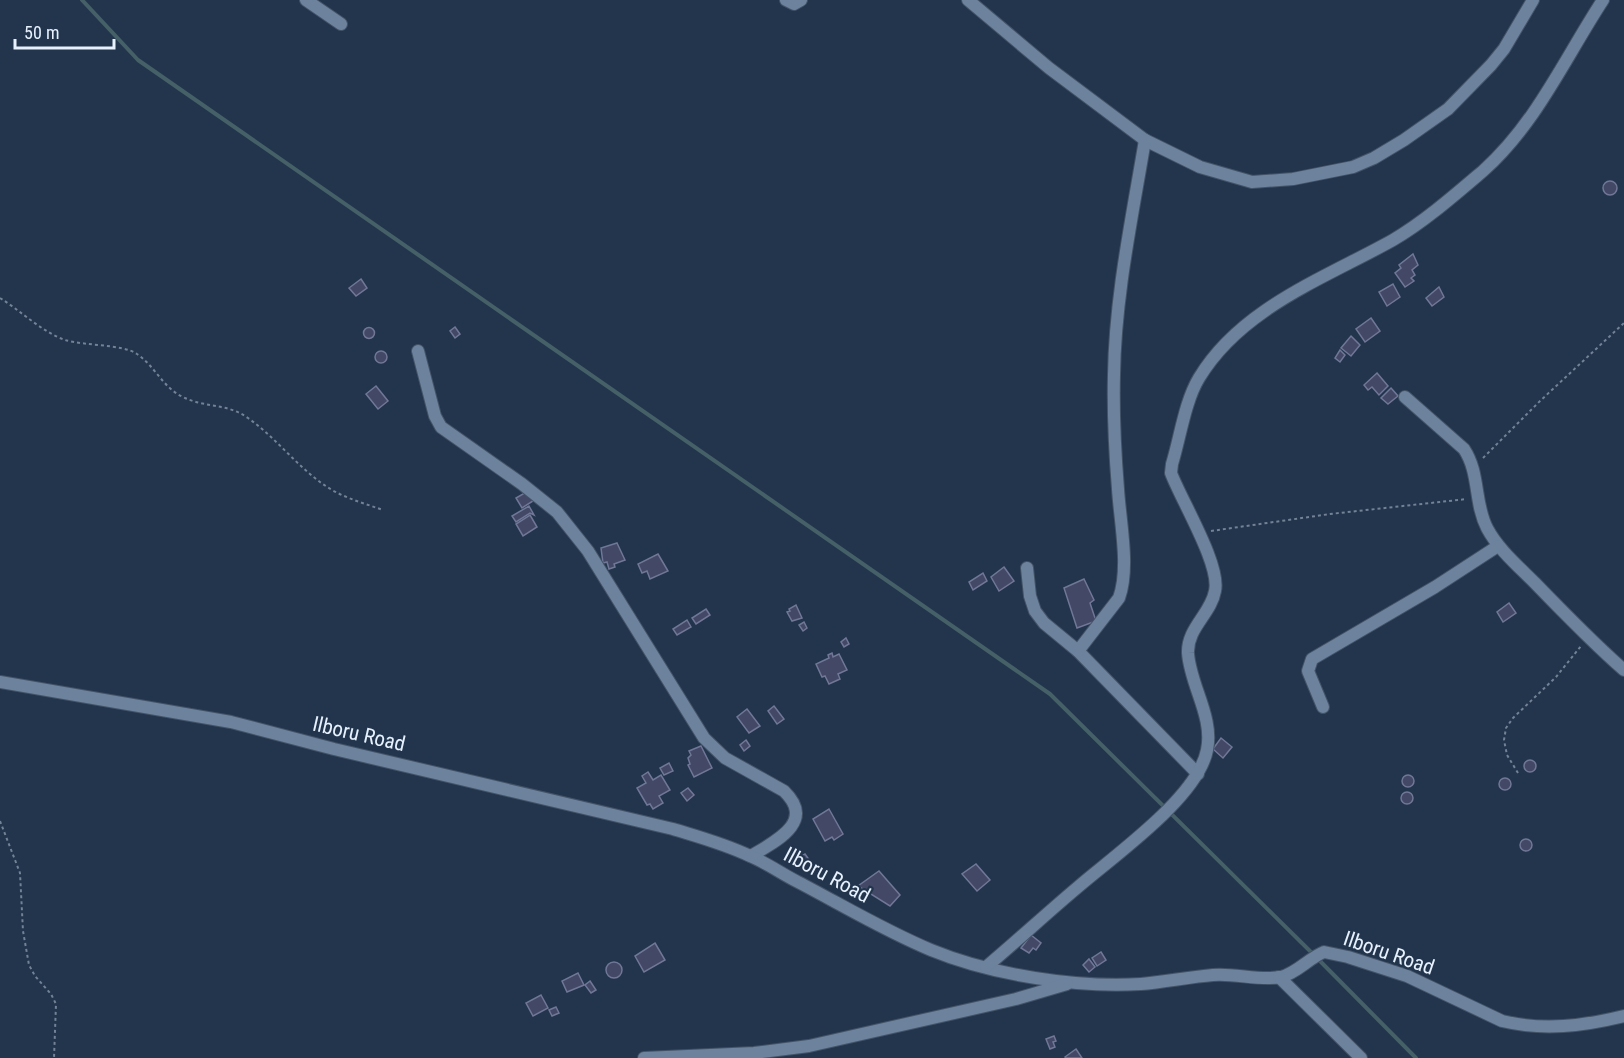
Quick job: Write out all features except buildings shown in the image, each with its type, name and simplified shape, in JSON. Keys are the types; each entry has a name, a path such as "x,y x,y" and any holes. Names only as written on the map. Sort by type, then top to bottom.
{"street":[{"path":"306,0 341,24"},
{"path":"786,0 794,4 801,0"},
{"path":"968,0 1049,68 1145,140 1200,167 1252,182 1293,179 1353,167 1374,158 1404,140 1453,104 1498,57 1533,0"},
{"path":"986,968 1168,810 1198,774 1208,750 1208,726 1188,653 1190,640 1216,590 1215,576 1200,533 1171,473 1190,398 1197,380 1234,335 1281,300 1396,238 1486,169 1536,112 1603,0"},
{"path":"1078,651 1119,598 1124,570 1116,471 1114,375 1120,296 1145,140"},
{"path":"418,351 435,416 441,427 522,484 557,512 588,550 704,738 725,758 791,797 795,806 792,826 783,837 751,856"},
{"path":"1405,397 1464,449 1474,468 1483,520 1498,546 1624,670"},
{"path":"1323,707 1308,670 1312,659 1436,587 1498,546"},
{"path":"1027,568 1030,596 1035,611 1044,623 1078,651 1198,774"},
{"name":"Ilboru Road","path":"0,682 136,704 249,726 334,749 673,829 751,856 932,951 986,968 1052,980 1140,984 1215,974 1279,977 1290,974 1314,956 1324,952 1385,968 1515,1024 1560,1028 1624,1016"},
{"path":"1279,977 1361,1058"},
{"path":"644,1058 754,1053 809,1046 1016,999 1074,982"}],"path":[{"path":"0,298 60,338 136,353 174,392 191,401 233,409 269,436 315,478 332,490 352,500 383,510"},
{"path":"1474,468 1540,401 1624,323"},
{"path":"1200,533 1330,514 1479,499"},
{"path":"1518,773 1506,755 1504,740 1506,728 1513,718 1573,658 1588,637"},
{"path":"0,821 20,873 23,931 29,965 56,1004 54,1058"}],"waterway":[{"path":"82,0 138,60 1050,694 1313,954"},
{"path":"1318,959 1416,1058"}]}
